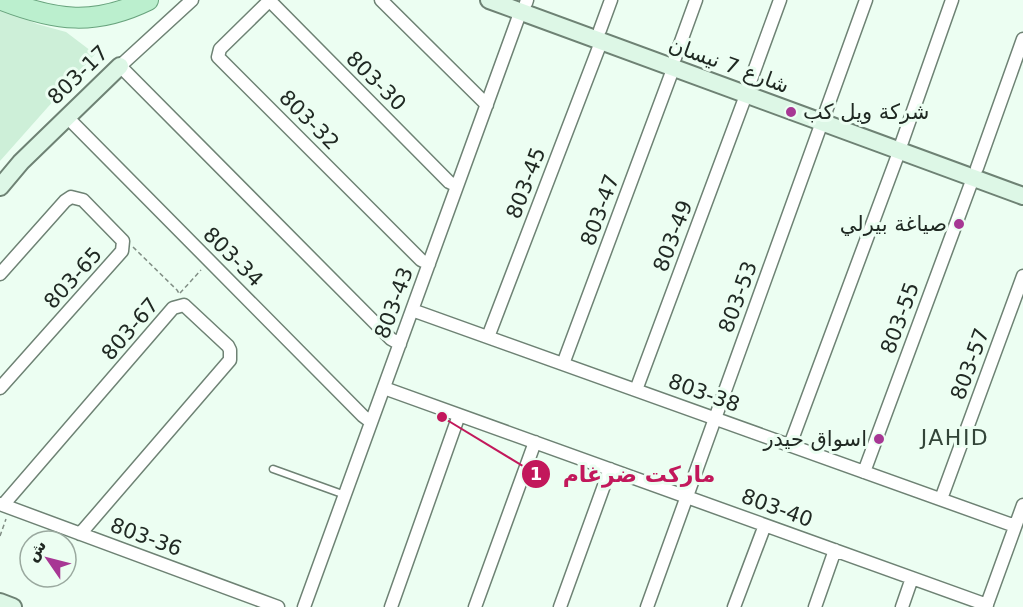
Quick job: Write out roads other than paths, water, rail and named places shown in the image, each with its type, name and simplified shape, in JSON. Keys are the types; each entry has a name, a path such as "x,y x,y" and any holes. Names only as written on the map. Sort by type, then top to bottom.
{"main road":[{"path":"3,0 29,11 74,19 99,17 120,5"},
{"path":"39,0 73,7 98,4 120,5 148,0"}],"street":[{"name":"803-17","path":"0,187 21,162 67,117 192,0"},
{"name":"803-30","path":"269,0 449,182 457,186"},
{"name":"803-32","path":"269,0 220,49 218,57 421,260 429,264"},
{"path":"381,0 487,105"},
{"name":"شارع 7 نيسان","path":"489,0 523,4 600,36 901,147 975,173 1023,185"},
{"name":"803-45","path":"488,337 600,36 611,0"},
{"name":"803-47","path":"563,364 696,0"},
{"name":"803-49","path":"636,390 780,0"},
{"name":"803-53","path":"647,607 866,0"},
{"path":"790,446 901,147 952,0"},
{"name":"803-43","path":"304,607 523,4"},
{"name":"803-55","path":"864,472 1023,39"},
{"path":"120,66 391,339 400,344"},
{"name":"803-34","path":"67,117 371,422"},
{"name":"شارع 7 نيسان","path":"975,173 1023,196"},
{"name":"803-65","path":"0,274 64,201 71,197 83,200 121,238 124,245 122,251 0,388"},
{"name":"803-57","path":"940,499 1023,276"},
{"name":"803-67","path":"4,506 180,299 228,346 230,360 80,534"},
{"name":"803-38","path":"412,310 1015,526"},
{"name":"803-40","path":"384,388 986,606"},
{"path":"391,607 459,415"},
{"path":"475,607 535,442"},
{"path":"560,607 610,469"},
{"path":"986,606 1023,505"},
{"name":"803-36","path":"4,506 278,607"},
{"path":"734,607 765,525"},
{"path":"815,607 835,550"},
{"path":"902,607 912,578"},
{"path":"0,602 13,607"}],"lane":[{"path":"273,469 345,495"}],"place":[{"name":"شركة ويل كب","path":"791,112"},
{"name":"صياغة بيرلي","path":"959,224"},
{"name":"ماركت ضرغام","path":"442,417"},
{"name":"اسواق حيدر","path":"879,439"}],"district":[{"name":"JAHID","path":"955,437"}]}
